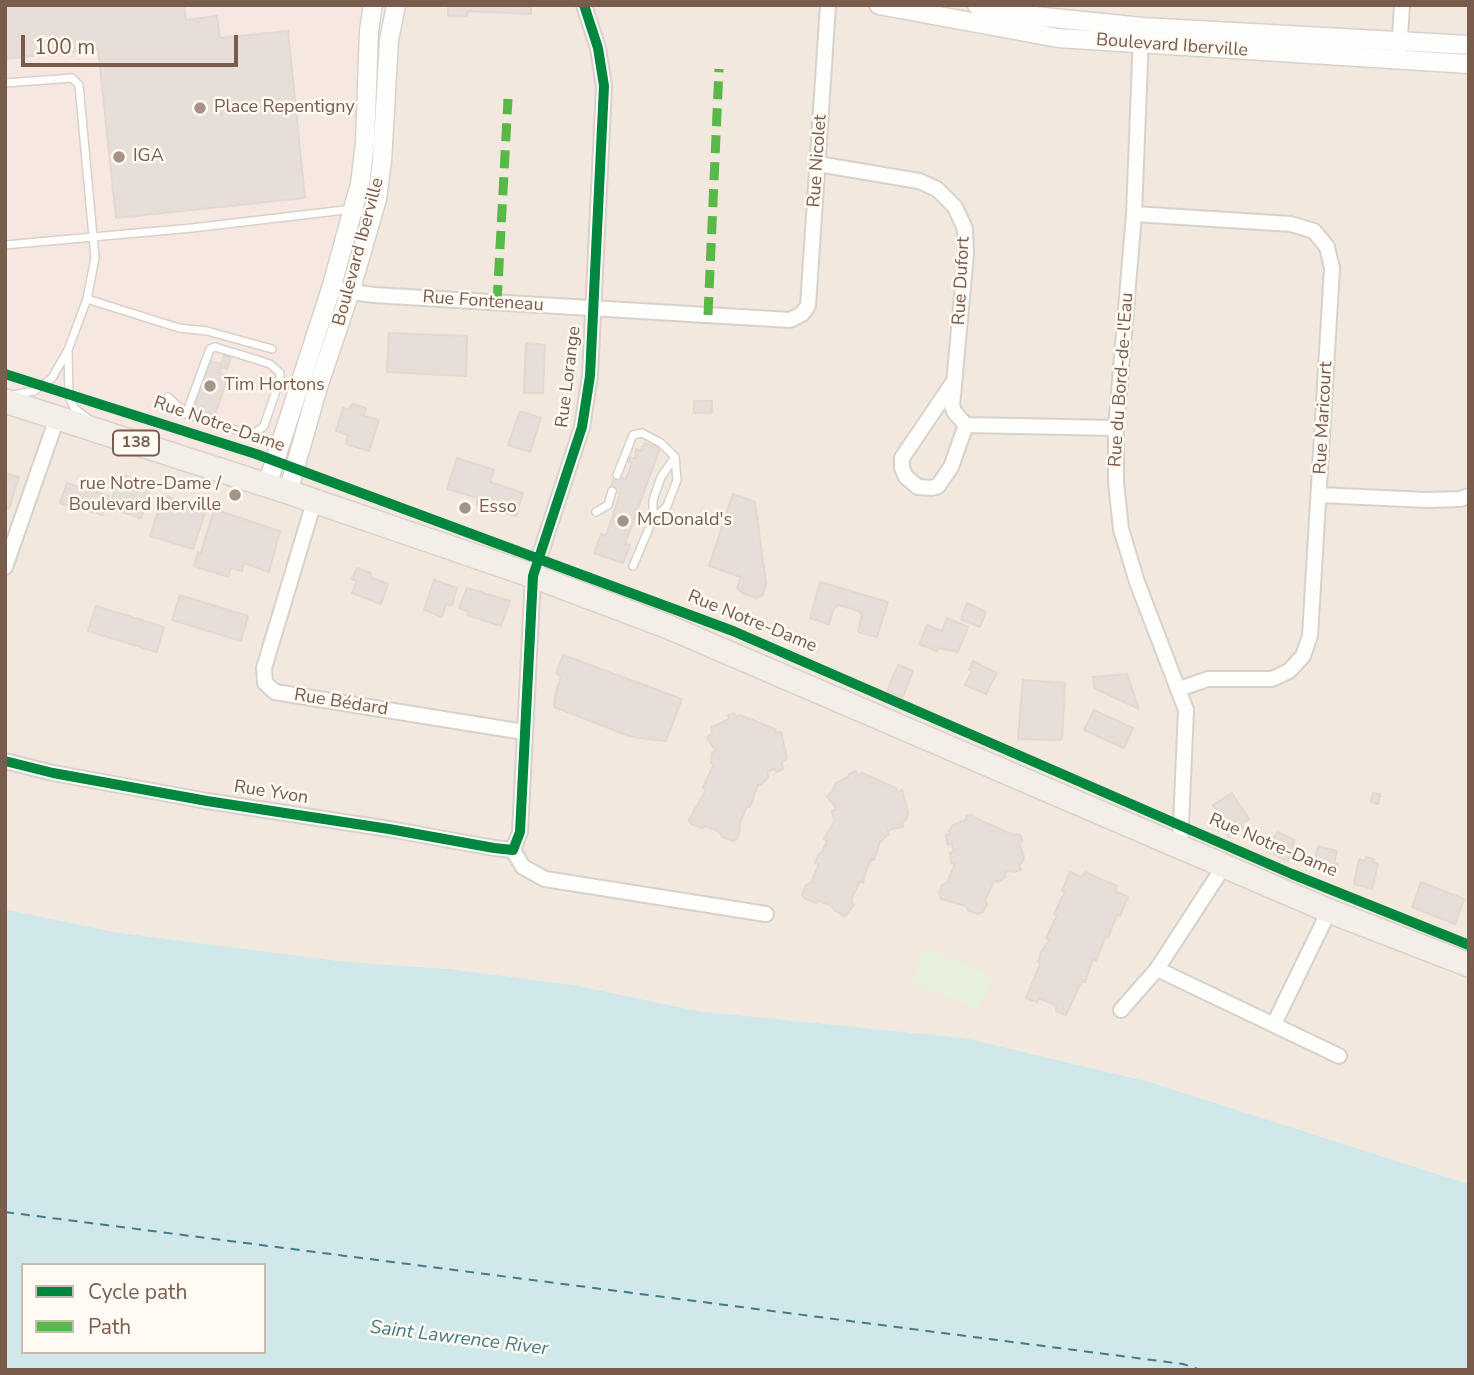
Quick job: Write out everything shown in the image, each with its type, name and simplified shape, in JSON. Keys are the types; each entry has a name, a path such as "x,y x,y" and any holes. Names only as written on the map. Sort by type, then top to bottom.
{"main road":[{"name":"Rue Notre-Dame","path":"5,401 278,489 533,576 727,651 1329,911 1469,965"}],"street":[{"name":"Boulevard Iberville","path":"278,489 360,184 365,143 369,31 373,5"},
{"name":"Boulevard Iberville","path":"278,489 318,387 372,217 379,186 389,40 396,5"},
{"name":"Rue Lorange","path":"513,850 520,832 533,576 582,427 590,376 604,86 597,48 584,5"},
{"name":"Rue Nicolet","path":"802,314 808,306 828,5"},
{"name":"Boulevard Iberville","path":"879,5 911,8 1058,38 1141,36 1400,40 1469,45"},
{"name":"Boulevard Iberville","path":"977,5 1141,36 1469,64"},
{"path":"1399,60 1402,5"},
{"name":"Rue du Bord-de-l'Eau","path":"1141,36 1134,214 1116,429 1116,482 1121,529 1153,628 1186,710 1180,847"},
{"name":"Rue Dufort","path":"818,164 919,181 937,189 955,207 965,229 966,253 955,379 952,406 966,425 951,467 938,486 918,487 906,477 902,458 955,379"},
{"name":"Rue Maricourt","path":"1134,214 1291,225 1314,231 1328,247 1332,268 1310,636 1303,656 1289,671 1272,679 1208,680 1179,689"},
{"name":"Rue Fonteneau","path":"331,289 594,309 790,320 802,314"},
{"path":"5,568 57,418"},
{"path":"966,425 1116,429"},
{"path":"1319,495 1426,500 1460,499 1469,496"},
{"name":"Rue Bédard","path":"314,502 264,668 265,683 275,692 524,732"},
{"name":"Rue Yvon","path":"5,761 53,773 207,801 513,850"},
{"path":"513,850 523,867 545,879 766,914"},
{"path":"1121,1010 1157,969 1224,866"},
{"path":"1274,1024 1329,911"},
{"path":"1157,969 1339,1056"}],"lane":[{"path":"5,83 72,78 79,85 84,158 94,236 94,267 88,299 68,350 52,378 43,386 25,393 5,396"},
{"path":"5,245 192,228 353,209 372,217"},
{"path":"88,299 179,328 207,331 268,348 258,360"},
{"path":"168,397 186,414 248,434 264,426 280,373 271,364 215,346 210,349 186,414"},
{"path":"68,350 67,382 74,408 109,435"},
{"path":"617,475 633,435 642,433 661,443 675,457 677,480 667,506 653,519"},
{"path":"633,566 653,519 653,500 657,488 675,457"},
{"path":"596,512 608,505 612,491"}],"shaded area":[{"path":"5,5 373,5 365,143 267,485 5,401"},
{"path":"396,5 1469,5 1469,1184 1150,1082 965,1038 698,1011 574,985 450,969 347,962 114,932 5,909 5,401 288,492 377,199"}],"green space":[{"path":"925,947 994,977 979,1009 912,982"}],"water":[{"name":"Saint Lawrence River","path":"5,909 114,932 347,962 450,969 574,985 698,1011 965,1038 1150,1082 1469,1184 1469,1370 5,1370"}],"building":[{"name":"Place Repentigny","path":"5,5 184,5 186,20 217,16 220,38 288,31 305,198 116,218 98,49 5,59"},
{"path":"448,5 531,5 531,14 468,11 467,16 448,16"},
{"path":"389,333 467,336 466,376 387,372"},
{"path":"526,343 545,345 543,393 524,393"},
{"path":"224,355 231,357 227,369 221,367 219,373 228,376 215,415 194,409 210,361 221,364"},
{"path":"694,401 712,401 712,413 694,413"},
{"path":"352,404 366,408 363,416 379,420 369,451 346,444 348,435 336,431 343,408 349,410"},
{"path":"520,411 541,418 530,452 508,445"},
{"path":"645,443 660,448 625,544 630,545 623,563 594,553 601,534 606,536 620,494 610,489 615,475 626,479 632,463 629,462 630,457 635,459 636,449 641,451"},
{"path":"457,458 494,470 490,482 523,493 516,516 477,504 478,498 447,489"},
{"path":"5,473 19,477 9,509 5,508"},
{"path":"120,474 152,485 141,518 109,508"},
{"path":"67,483 109,496 103,515 60,503"},
{"path":"733,494 755,502 766,583 763,595 757,598 742,593 737,588 741,577 709,566"},
{"path":"163,495 206,510 193,549 150,536"},
{"path":"214,509 280,531 269,572 244,563 242,571 231,568 228,577 194,566 198,552 201,553"},
{"path":"357,568 388,584 381,604 352,593 357,581 352,579"},
{"path":"434,580 457,588 452,605 446,604 442,617 424,610"},
{"path":"820,582 888,602 877,637 858,632 862,615 859,611 839,605 834,608 829,624 810,618"},
{"path":"467,588 510,601 501,626 467,615 469,612 459,608"},
{"path":"180,595 248,616 241,641 172,620"},
{"path":"967,603 986,612 980,627 961,619"},
{"path":"96,606 164,627 157,652 88,631"},
{"path":"947,618 968,627 958,652 939,648 937,651 919,644 927,625 942,631"},
{"path":"563,655 682,699 666,741 632,737 554,707 561,677 556,673"},
{"path":"973,661 997,673 986,694 965,685 972,671 969,670"},
{"path":"898,665 913,671 903,697 887,691"},
{"path":"1127,674 1139,709 1094,688 1093,677"},
{"path":"1023,680 1065,683 1062,740 1018,739"},
{"path":"1094,710 1133,728 1124,748 1084,730"},
{"path":"734,713 737,717 740,715 775,729 776,733 781,732 787,758 782,763 783,769 767,772 768,777 761,785 758,784 750,807 747,806 739,825 737,839 733,841 706,826 702,828 691,824 689,820 706,790 703,787 714,764 711,763 712,753 716,751 707,737 712,734 712,727 729,719 728,715"},
{"path":"855,771 858,775 862,773 896,788 897,792 902,790 908,813 906,820 902,822 903,827 887,830 889,834 880,842 874,860 872,859 866,870 863,883 860,881 851,900 854,905 845,916 832,906 819,901 815,903 802,895 806,885 811,883 819,864 815,863 827,841 824,839 834,822 832,811 836,809 827,796 836,783"},
{"path":"1232,793 1249,819 1241,824 1243,828 1229,837 1224,830 1227,828 1213,805"},
{"path":"1373,793 1380,794 1378,804 1371,802"},
{"path":"972,814 975,818 1014,835 1020,834 1022,841 1019,843 1024,856 1019,864 1021,870 1011,870 1004,873 1006,877 998,882 994,881 985,900 987,904 983,912 978,914 968,910 966,906 941,899 939,893 942,885 947,883 955,864 951,863 950,853 954,851 952,843 948,845 946,835 950,834 953,825 966,820 966,817"},
{"path":"1277,832 1295,840 1292,848 1295,849 1291,859 1287,861 1266,850 1266,838 1272,841"},
{"path":"1318,846 1337,851 1334,863 1338,864 1336,874 1313,869"},
{"path":"1366,857 1374,859 1373,862 1378,864 1372,889 1354,884 1359,859 1365,861"},
{"path":"1070,872 1082,877 1085,872 1117,886 1115,891 1128,897 1108,938 1105,937 1096,961 1093,959 1085,982 1081,982 1066,1015 1056,1011 1057,1006 1039,998 1037,1002 1026,998 1040,964 1038,962 1041,952 1049,940 1046,938 1057,916 1054,914 1065,892 1062,891"},
{"path":"1421,882 1464,899 1455,924 1412,907"}],"ferry route":[{"path":"5,1212 1183,1364 1201,1370"}],"marked path":[{"path":"708,315 719,69"},
{"path":"497,303 508,99"}],"cycle path":[{"path":"5,761 53,773 207,801 513,850 520,832 533,576 582,427 590,376 604,86 598,48 584,5"},
{"path":"5,374 256,454 733,631 1292,874 1469,945"}],"place":[{"name":"Place Repentigny","path":"200,108"},
{"name":"IGA","path":"119,157"},
{"name":"Tim Hortons","path":"210,386"},
{"name":"rue Notre-Dame / Boulevard Iberville","path":"235,495"},
{"name":"Esso","path":"465,508"},
{"name":"McDonald's","path":"623,521"}]}
